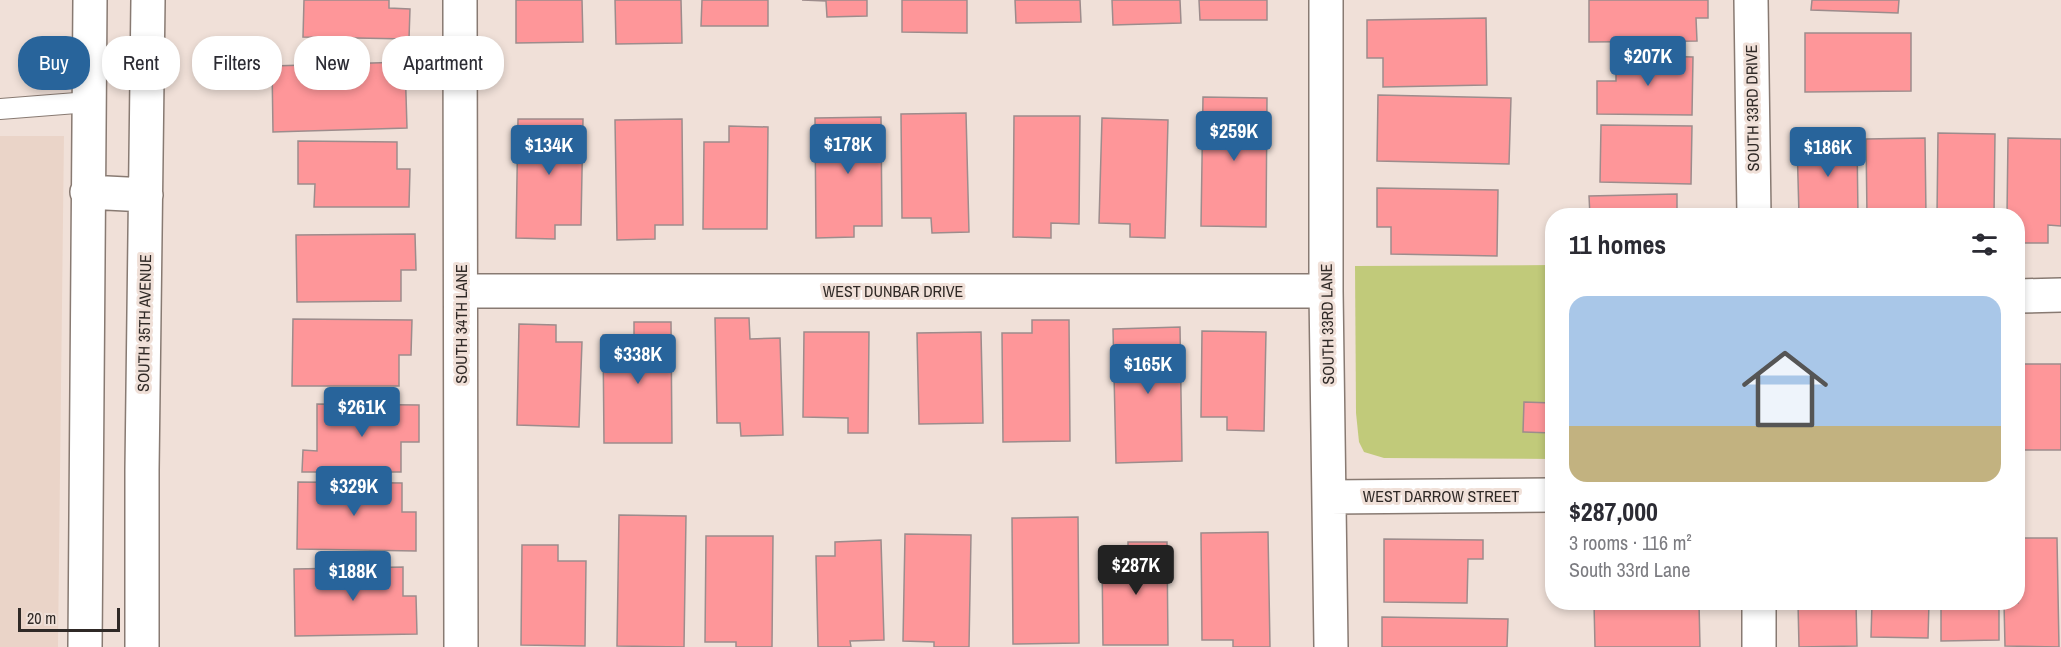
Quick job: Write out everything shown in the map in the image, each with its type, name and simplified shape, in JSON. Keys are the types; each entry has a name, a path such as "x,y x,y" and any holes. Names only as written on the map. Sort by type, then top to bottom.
{"street":[{"path":"86,647 87,192 90,0"},
{"name":"SOUTH 35TH AVENUE","path":"142,647 148,0"},
{"name":"SOUTH 34TH LANE","path":"460,0 461,647"},
{"name":"SOUTH 33RD LANE","path":"1326,0 1326,291 1332,647"},
{"name":"SOUTH 33RD DRIVE","path":"1751,0 1754,208"},
{"path":"87,192 146,195"},
{"name":"WEST DUNBAR DRIVE","path":"461,291 1326,291"},
{"path":"2025,296 2061,295"},
{"name":"WEST DARROW STREET","path":"1330,497 1545,495"},
{"path":"1759,610 1759,647"}],"lane":[{"path":"0,109 89,102"}],"shaded area":[{"path":"0,136 64,136 58,647 0,647"}],"green space":[{"path":"1545,265 1545,459 1384,458 1364,452 1359,442 1356,413 1355,266"}],"building":[{"path":"304,0 389,0 389,8 410,9 409,36 382,36 382,38 370,38 370,36 303,36"},
{"path":"516,0 582,0 583,42 516,43"},
{"path":"615,0 681,0 682,43 616,44"},
{"path":"702,0 768,0 768,26 701,26"},
{"path":"802,0 867,0 867,16 827,17 826,1"},
{"path":"902,0 967,0 967,33 902,32"},
{"path":"1015,0 1080,0 1081,22 1016,23"},
{"path":"1112,0 1180,0 1181,23 1113,25"},
{"path":"1199,0 1267,0 1267,20 1200,20"},
{"path":"1589,0 1708,0 1708,18 1696,18 1697,41 1589,42"},
{"path":"1812,0 1899,0 1898,13 1811,10"},
{"path":"1486,18 1487,85 1383,87 1383,58 1367,58 1367,20"},
{"path":"1805,33 1911,33 1911,91 1805,92"},
{"path":"1616,55 1693,57 1692,115 1597,114 1597,81 1616,81"},
{"path":"370,63 382,63 382,90 406,90 407,128 273,132 272,90 282,90 282,66 294,65 294,90 370,90"},
{"path":"1378,95 1511,98 1509,164 1377,161"},
{"path":"1203,97 1267,98 1266,227 1201,226"},
{"path":"966,113 969,232 932,233 931,218 902,218 901,114"},
{"path":"1014,116 1080,116 1079,224 1051,223 1051,238 1013,237"},
{"path":"881,117 882,226 854,226 854,237 816,238 815,118"},
{"path":"1102,118 1168,120 1165,238 1130,237 1130,224 1099,223"},
{"path":"518,119 583,119 581,225 555,225 555,239 516,238"},
{"path":"682,119 683,225 655,225 655,239 617,240 615,120"},
{"path":"1601,125 1692,126 1691,184 1600,182"},
{"path":"729,126 768,127 767,229 703,229 704,142 729,142"},
{"path":"1938,133 1995,134 1994,208 1937,208"},
{"path":"1925,138 1926,208 1867,208 1866,139"},
{"path":"2008,138 2061,139 2061,226 2048,225 2048,243 2025,243 2025,208 2007,208"},
{"path":"1857,139 1858,208 1799,208 1797,141"},
{"path":"298,141 397,142 397,169 410,169 409,207 314,207 315,184 298,184"},
{"path":"1377,188 1498,190 1497,256 1391,254 1391,227 1377,227"},
{"path":"1677,194 1677,208 1590,208 1589,196"},
{"path":"415,234 416,270 401,270 401,301 297,302 296,235"},
{"path":"715,318 749,318 750,339 780,338 783,435 741,436 740,423 717,423"},
{"path":"293,319 412,320 411,355 399,355 399,386 292,386"},
{"path":"1032,320 1069,320 1070,441 1003,442 1002,333 1032,333"},
{"path":"634,322 671,322 672,443 604,443 603,335 634,335"},
{"path":"519,324 556,325 556,342 582,342 579,427 517,425"},
{"path":"1180,327 1182,461 1116,463 1113,329"},
{"path":"1202,331 1266,332 1264,431 1227,430 1227,417 1201,417"},
{"path":"804,332 869,332 868,433 848,433 848,418 803,417"},
{"path":"981,332 983,423 919,424 917,333"},
{"path":"2025,364 2061,364 2061,450 2025,450"},
{"path":"1524,402 1545,403 1545,433 1523,432"},
{"path":"317,404 419,405 419,442 401,442 401,472 302,472 303,450 317,451"},
{"path":"298,482 402,483 402,512 416,512 416,551 297,549"},
{"path":"619,515 686,516 684,647 617,646"},
{"path":"1078,517 1079,643 1013,644 1012,518"},
{"path":"1268,532 1270,647 1233,647 1233,640 1202,640 1201,533"},
{"path":"905,534 971,535 969,647 934,647 934,642 903,641"},
{"path":"706,536 773,536 772,647 736,647 736,642 705,642"},
{"path":"2025,538 2057,538 2059,647 2005,646 2004,610 2025,610"},
{"path":"1384,539 1483,540 1483,559 1468,559 1467,603 1384,602"},
{"path":"881,540 884,640 850,641 851,647 818,647 816,556 835,556 835,542"},
{"path":"1128,542 1167,542 1168,645 1103,645 1102,557 1128,557"},
{"path":"522,545 558,545 558,561 586,561 585,646 521,645"},
{"path":"403,567 403,596 416,596 417,634 295,636 294,569"},
{"path":"1594,610 1699,610 1700,647 1595,647"},
{"path":"1798,610 1856,610 1857,646 1799,647"},
{"path":"1872,610 1929,610 1928,638 1871,637"},
{"path":"1941,610 1999,610 1999,640 1941,641"},
{"path":"1382,617 1508,619 1507,647 1382,647"}]}
